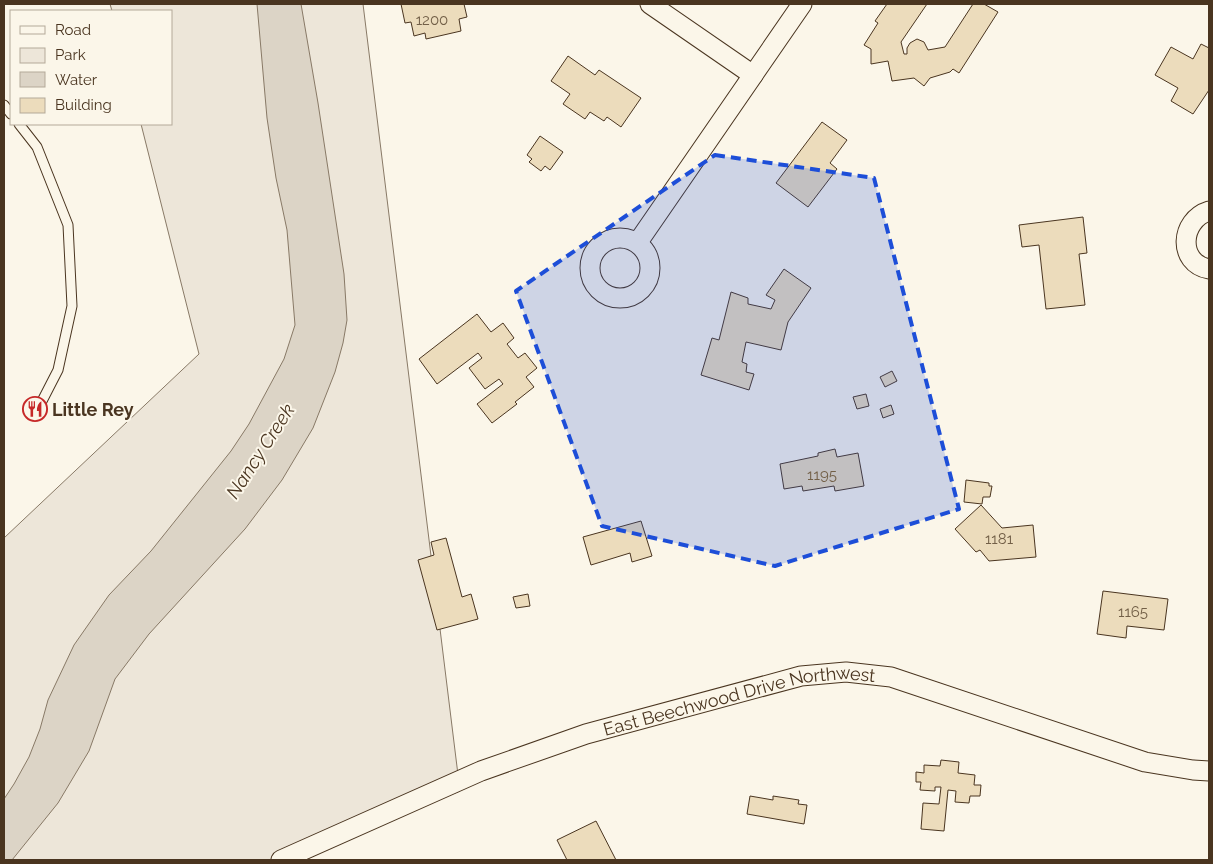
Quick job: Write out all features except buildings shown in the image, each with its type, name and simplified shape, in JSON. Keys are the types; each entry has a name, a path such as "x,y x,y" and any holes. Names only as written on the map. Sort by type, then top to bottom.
{"street":[{"path":"650,4 753,75"},
{"path":"638,242 802,4"},
{"path":"1209,211 1195,218 1188,228 1186,237 1187,248 1193,260 1200,266 1209,269"},
{"name":"East Beechwood Drive Northwest","path":"281,860 481,771 586,734 801,676 846,672 891,677 1146,762 1193,770 1209,770"}],"lane":[{"path":"20,125 38,147 68,225 72,306 58,370 40,405"}],"highlighted area":[{"path":"715,155 874,178 959,509 775,566 602,526 516,291"}],"green space":[{"path":"110,4 363,4 460,791 283,860 4,860 4,538 199,354 141,125 172,125 172,10 112,10"}],"water":[{"name":"Nancy Creek","path":"257,4 301,4 344,274 347,320 335,372 313,428 282,480 245,529 149,634 115,679 89,751 58,803 12,860 4,860 4,799 29,757 40,729 48,700 74,645 109,595 151,551 231,451 249,424 284,359 295,325 287,230 276,178 267,118"}],"place":[{"name":"Little Rey","path":"35,409"}]}
